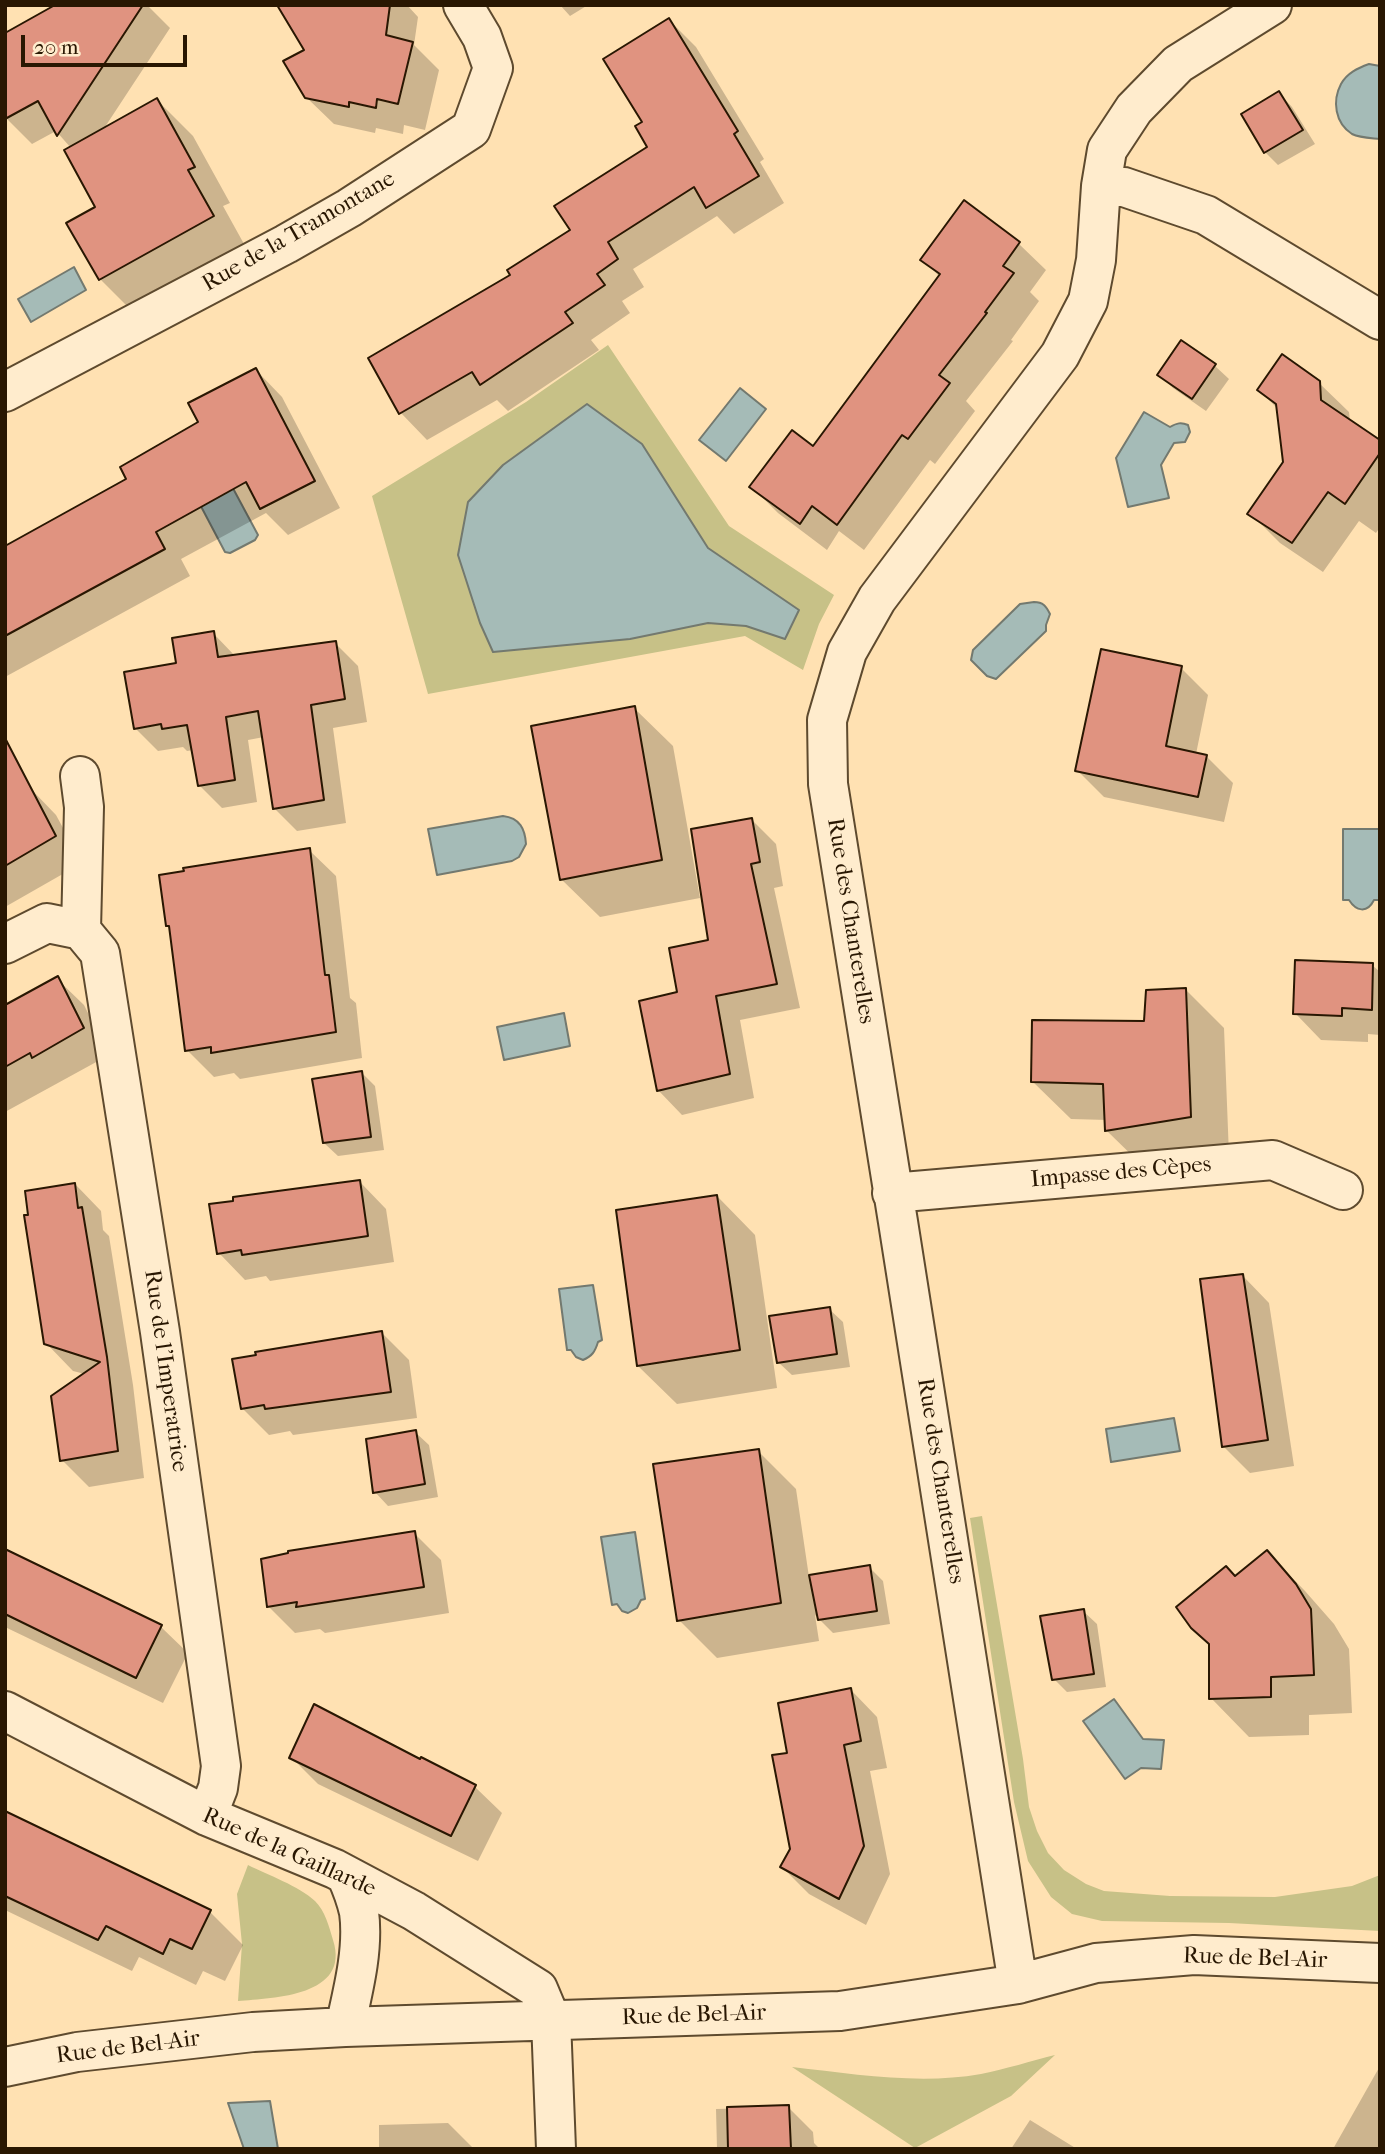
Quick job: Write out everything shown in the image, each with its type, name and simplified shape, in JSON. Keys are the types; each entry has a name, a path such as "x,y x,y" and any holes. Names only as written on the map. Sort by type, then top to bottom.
{"street":[{"name":"Rue de la Tramontane","path":"5,392 286,244 349,208 471,129 493,68 482,37 463,5"},
{"name":"Rue des Chanterelles","path":"1018,1984 953,1558 828,784 827,720 847,652 877,599 1060,355 1088,301 1096,260 1101,186 1107,150 1134,109 1178,64 1272,5"},
{"path":"1101,186 1124,187 1206,215 1380,320"},
{"path":"5,944 47,923 81,930 84,807 80,776"},
{"name":"Rue de l'Imperatrice","path":"81,930 100,953 162,1346 221,1766 218,1788 206,1816"},
{"name":"Impasse des Cèpes","path":"892,1193 1273,1160 1343,1190"},
{"name":"Rue de la Gaillarde","path":"5,1711 206,1816 346,1875 414,1911 538,1989 551,2020"},
{"path":"345,2027 359,1948 359,1915 355,1895 346,1875"},
{"name":"Rue de Bel-Air","path":"5,2067 91,2050 253,2032 840,2011 1018,1984 1096,1963 1194,1955 1380,1963"},
{"path":"551,2020 556,2149"}],"shaded area":[{"path":"608,345 729,526 834,595 819,624 803,670 745,636 428,694 372,496 526,402"},
{"path":"982,1516 1029,1807 1048,1853 1064,1870 1086,1884 1104,1891 1170,1896 1275,1897 1352,1886 1380,1875 1380,1931 1229,1923 1102,1921 1072,1914 1051,1897 1028,1861 1014,1802 970,1518"},
{"path":"248,1865 301,1890 321,1909 333,1940 336,1959 331,1973 320,1983 289,1995 238,2001 242,1944 237,1894"},
{"path":"1055,2055 1011,2096 915,2148 792,2067 934,2079 981,2074"}],"water":[{"path":"1369,64 1380,66 1380,139 1352,134 1342,124 1337,111 1338,91 1343,80 1353,71"},
{"path":"74,267 86,290 31,322 18,299"},
{"path":"740,388 766,409 726,461 699,440"},
{"path":"587,404 642,444 708,548 799,610 785,639 746,626 708,623 630,639 493,652 480,623 458,555 468,502 503,465"},
{"path":"1144,412 1170,427 1179,423 1188,425 1190,432 1185,442 1174,443 1161,465 1169,498 1128,507 1116,458"},
{"path":"228,479 258,535 255,540 230,553 225,552 195,495"},
{"path":"1034,602 1044,605 1050,614 1046,631 996,679 987,676 971,660 973,650 1020,604"},
{"path":"503,816 514,819 523,829 526,844 519,857 512,861 437,875 428,829"},
{"path":"1343,829 1380,829 1380,900 1374,900 1365,909 1358,909 1349,900 1343,900"},
{"path":"564,1013 570,1046 504,1060 497,1027"},
{"path":"593,1285 602,1340 598,1342 593,1353 583,1360 576,1357 571,1350 567,1350 559,1289"},
{"path":"1174,1418 1180,1451 1111,1462 1106,1429"},
{"path":"635,1532 645,1599 628,1613 622,1611 617,1604 612,1605 601,1537"},
{"path":"1114,1699 1143,1739 1164,1740 1161,1769 1141,1768 1125,1779 1083,1721"},
{"path":"270,2101 278,2149 244,2149 228,2103"}],"building":[{"path":"55,5 143,5 57,136 38,101 5,119 5,33"},
{"path":"277,5 390,5 386,35 413,42 398,104 377,99 376,108 349,102 349,107 305,98 283,61 304,50"},
{"path":"669,18 738,131 734,134 759,176 706,208 694,187 608,242 618,259 597,274 605,285 565,312 573,323 480,385 472,372 399,414 368,358 510,275 507,270 570,230 554,206 647,147 635,126 642,122 603,59"},
{"path":"1279,91 1303,130 1264,153 1241,114"},
{"path":"157,98 195,167 188,170 214,216 99,280 66,223 95,207 64,150"},
{"path":"964,200 1020,242 1003,266 1014,273 939,375 950,383 908,439 902,435 837,525 812,506 800,524 749,487 792,430 813,446 940,274 920,260"},
{"path":"1181,340 1216,364 1192,399 1157,375"},
{"path":"1282,354 1320,381 1321,400 1380,440 1380,453 1345,504 1328,492 1292,543 1247,514 1283,462 1276,404 1257,390"},
{"path":"256,368 315,481 260,509 246,482 156,532 165,549 5,636 5,546 126,479 120,467 198,422 188,403"},
{"path":"214,631 218,657 336,641 345,699 311,705 324,800 273,809 258,711 226,717 235,780 198,786 187,725 162,729 161,724 134,729 124,672 176,663 172,638"},
{"path":"1101,649 1182,666 1166,746 1207,755 1198,797 1075,771"},
{"path":"635,706 662,860 560,880 531,726"},
{"path":"5,738 56,836 5,866"},
{"path":"752,818 760,862 751,864 777,984 716,996 730,1074 657,1091 639,1001 677,992 669,948 708,940 691,829"},
{"path":"310,848 325,975 329,975 336,1032 211,1053 211,1047 185,1051 169,926 166,926 159,875 184,871 183,868"},
{"path":"1295,960 1373,963 1372,1010 1342,1008 1342,1016 1293,1014"},
{"path":"58,976 84,1028 32,1058 30,1053 5,1067 5,1005"},
{"path":"1186,988 1191,1117 1105,1131 1103,1084 1031,1082 1032,1020 1144,1021 1146,990"},
{"path":"362,1071 371,1137 323,1143 312,1079"},
{"path":"360,1180 368,1236 242,1255 241,1250 217,1254 209,1204 233,1201 233,1197"},
{"path":"75,1183 78,1208 82,1207 107,1357 118,1451 60,1461 51,1396 100,1362 44,1344 24,1215 28,1215 25,1191"},
{"path":"717,1195 740,1350 637,1366 616,1210"},
{"path":"1243,1274 1268,1440 1222,1447 1200,1279"},
{"path":"830,1307 837,1354 777,1363 769,1316"},
{"path":"382,1331 391,1392 265,1409 264,1405 241,1409 232,1359 256,1355 255,1352"},
{"path":"416,1430 425,1484 373,1493 366,1439"},
{"path":"759,1449 781,1603 677,1621 653,1464"},
{"path":"415,1531 424,1587 296,1607 297,1602 267,1607 261,1559 288,1551"},
{"path":"5,1549 162,1625 136,1678 5,1614"},
{"path":"1267,1550 1296,1584 1311,1609 1314,1675 1271,1677 1271,1697 1209,1699 1209,1644 1191,1628 1176,1607 1226,1566 1235,1576"},
{"path":"870,1565 877,1611 818,1620 809,1575"},
{"path":"1084,1609 1094,1674 1052,1680 1040,1616"},
{"path":"851,1688 861,1741 844,1745 864,1846 839,1899 780,1867 790,1849 772,1755 787,1753 778,1703"},
{"path":"314,1704 476,1785 451,1836 289,1758"},
{"path":"5,1811 211,1910 192,1949 170,1939 163,1954 106,1926 98,1940 5,1896"},
{"path":"789,2105 791,2149 728,2149 727,2107"}]}
